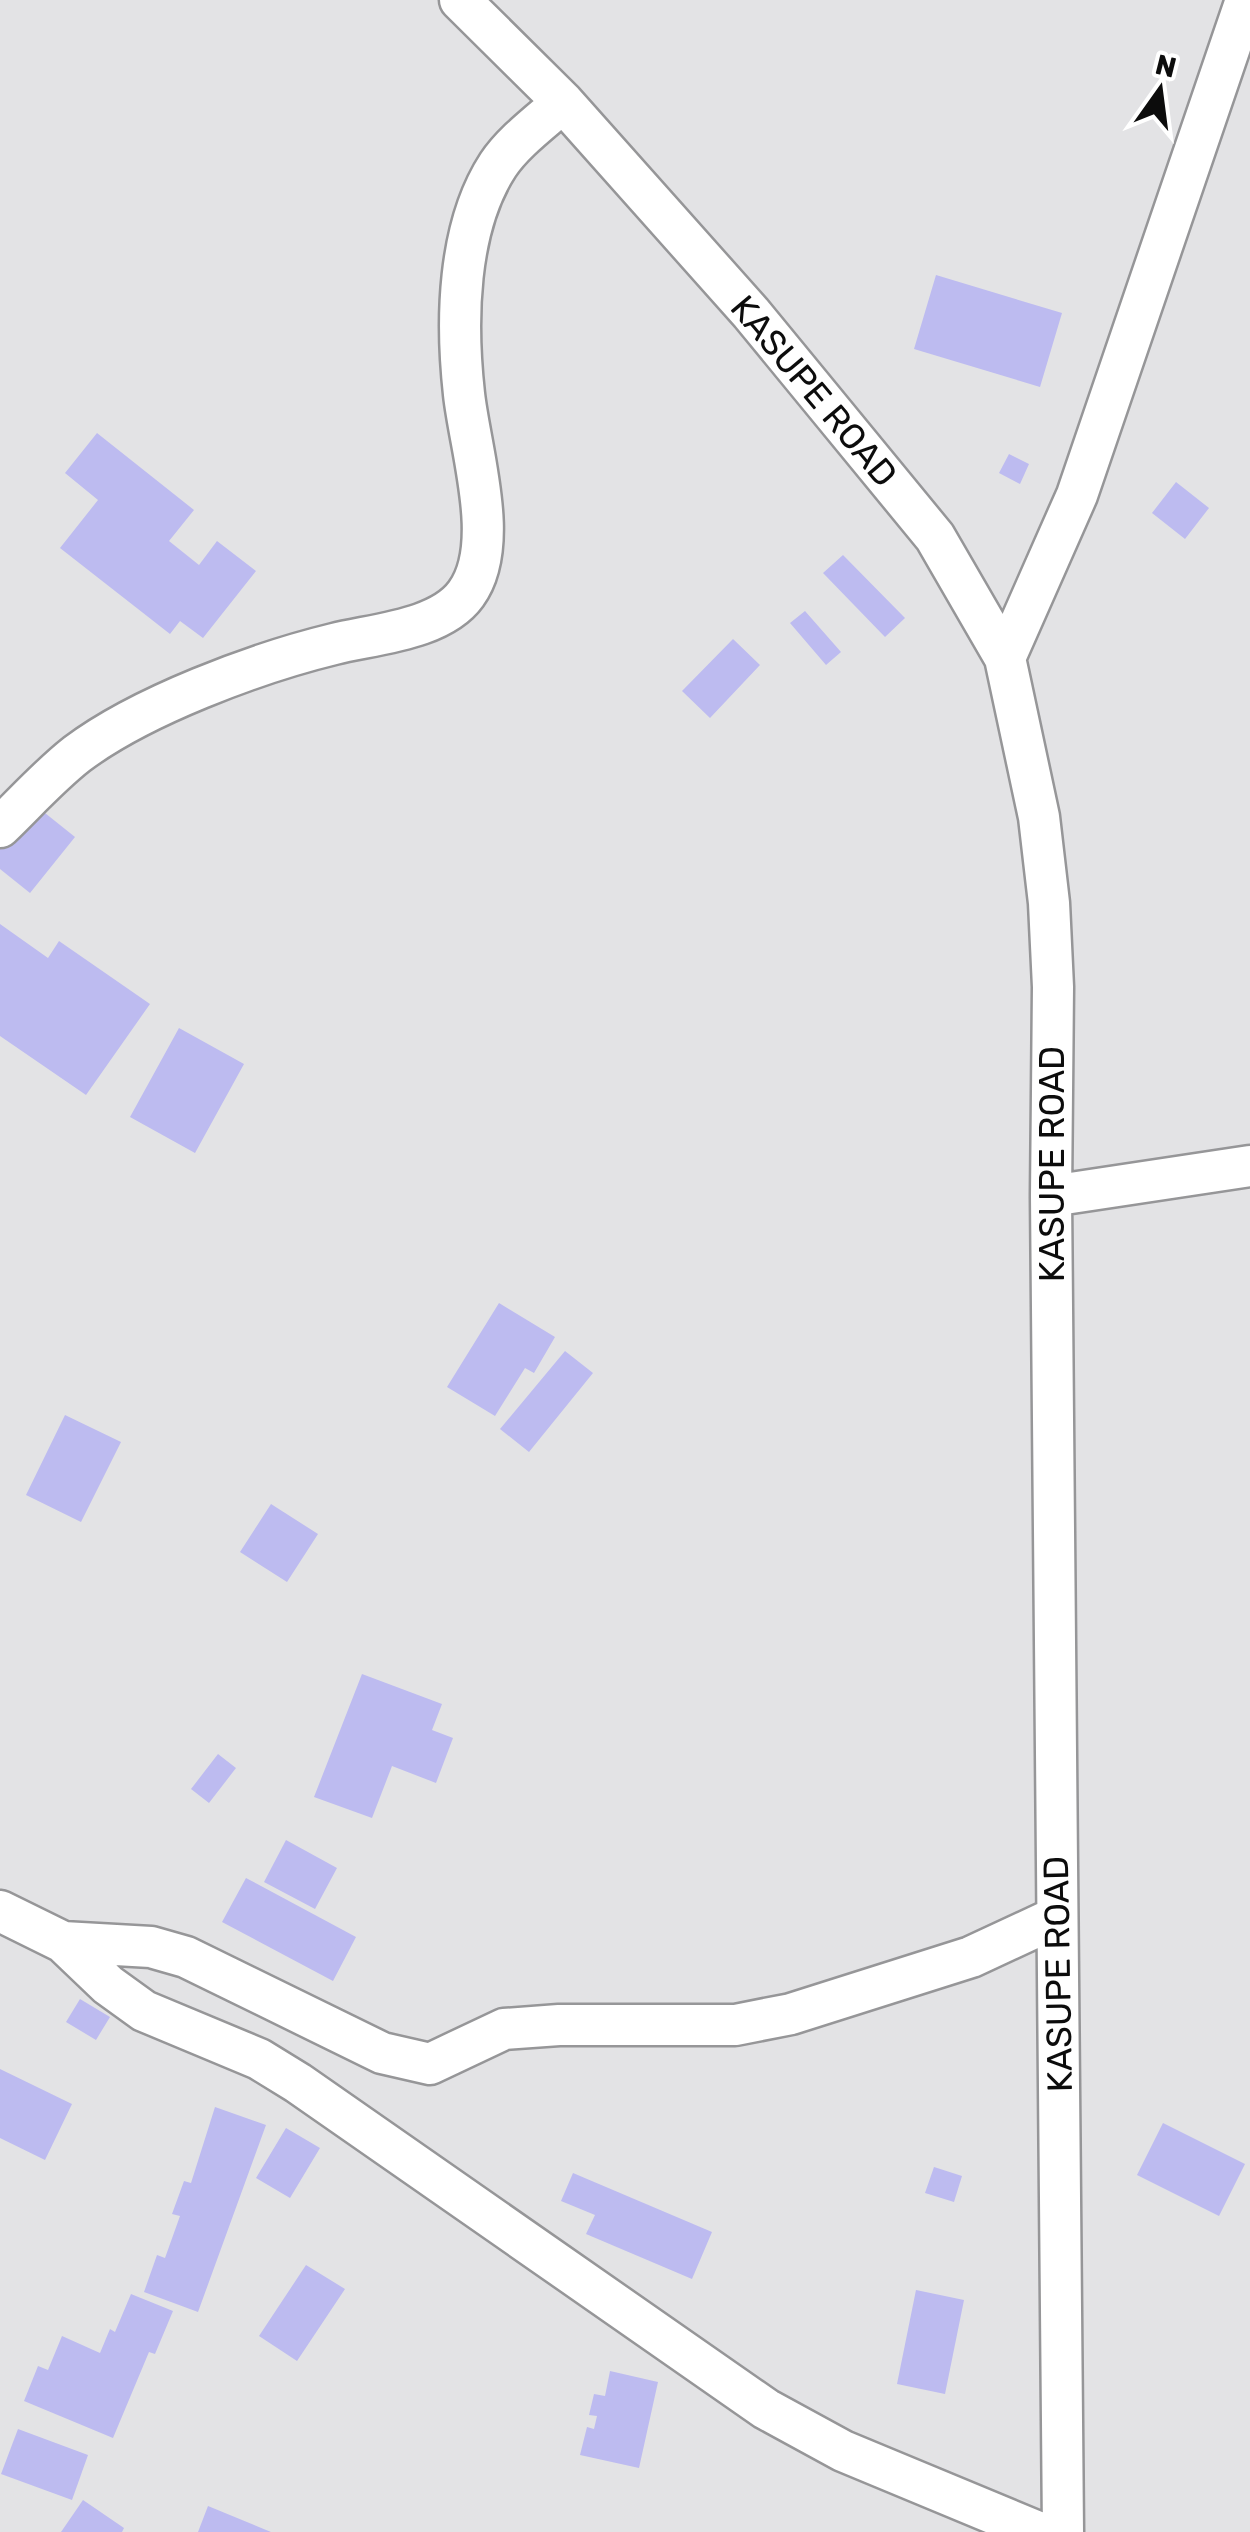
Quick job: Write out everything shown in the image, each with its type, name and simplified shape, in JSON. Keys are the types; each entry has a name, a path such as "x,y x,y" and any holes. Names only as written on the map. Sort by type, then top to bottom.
{"street":[{"name":"KASUPE ROAD","path":"460,0 563,102 751,313 935,537 1004,658 1039,818 1053,987 1051,1196 1063,2532"},
{"path":"1004,658 1077,495 1246,0"},
{"path":"0,827 77,754 122,726 282,657 440,616 462,599 474,580 482,541 476,458 461,358 465,268 486,186 500,162 563,102"},
{"path":"1051,1196 1250,1166"},
{"path":"0,1911 63,1942 108,1985 144,2010 185,2032 246,2053 298,2082 766,2409 843,2451 1038,2532"},
{"path":"63,1942 150,1947 186,1957 382,2053 430,2064 504,2030 559,2025 735,2025 791,2014 971,1957 1057,1917"}],"building":[{"path":"936,275 1062,313 1040,387 914,349"},
{"path":"97,433 194,510 169,541 199,565 217,541 256,571 203,638 180,621 170,634 60,548 98,500 65,473"},
{"path":"1009,454 1029,464 1020,484 999,473"},
{"path":"1176,482 1209,508 1185,539 1152,513"},
{"path":"843,555 905,618 885,637 823,573"},
{"path":"805,611 841,652 826,665 790,623"},
{"path":"733,639 760,665 710,718 682,691"},
{"path":"30,801 75,837 30,893 0,869 0,837"},
{"path":"0,924 48,958 59,941 150,1004 86,1095 0,1036"},
{"path":"179,1028 244,1064 195,1153 130,1117"},
{"path":"499,1303 555,1337 534,1373 525,1368 495,1416 447,1387"},
{"path":"565,1351 593,1373 529,1452 500,1429"},
{"path":"65,1415 121,1442 81,1522 26,1495"},
{"path":"271,1504 318,1534 287,1582 240,1552"},
{"path":"362,1674 442,1704 432,1730 453,1738 436,1783 392,1766 372,1818 314,1797"},
{"path":"218,1754 236,1768 209,1803 191,1789"},
{"path":"286,1840 337,1868 315,1909 264,1882"},
{"path":"246,1878 356,1937 333,1981 222,1922"},
{"path":"80,1999 110,2017 96,2040 66,2022"},
{"path":"0,2069 72,2104 45,2160 0,2138"},
{"path":"215,2107 266,2125 198,2312 144,2292 157,2255 165,2258 180,2216 172,2214 184,2181 191,2183"},
{"path":"1163,2123 1245,2164 1219,2216 1137,2175"},
{"path":"286,2128 320,2148 290,2198 256,2178"},
{"path":"934,2167 962,2176 954,2202 925,2193"},
{"path":"573,2173 712,2232 692,2279 586,2234 595,2215 561,2201"},
{"path":"306,2265 345,2289 297,2361 259,2336"},
{"path":"916,2290 964,2300 945,2394 897,2384"},
{"path":"131,2294 173,2311 155,2354 149,2352 113,2438 24,2401 38,2366 48,2370 62,2336 100,2353 110,2329 115,2332"},
{"path":"610,2371 658,2382 639,2468 580,2455 587,2427 594,2429 597,2416 589,2415 594,2394 605,2396"},
{"path":"18,2429 88,2455 72,2500 1,2474"},
{"path":"83,2500 124,2528 122,2532 61,2532"},
{"path":"208,2506 271,2532 198,2532"}]}
